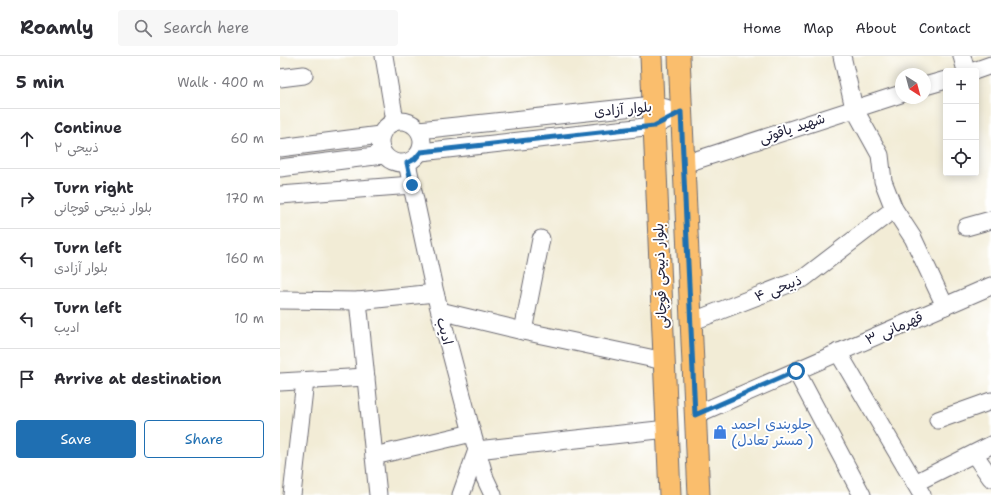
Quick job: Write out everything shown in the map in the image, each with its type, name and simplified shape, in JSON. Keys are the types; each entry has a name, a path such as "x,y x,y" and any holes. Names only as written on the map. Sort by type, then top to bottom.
{"main road":[{"name":"بلوار ذبیحی قوچانی","path":"651,56 670,495"},
{"name":"بلوار ذبیحی قوچانی","path":"679,56 699,495"}],"street":[{"path":"384,56 395,122"},
{"path":"842,56 854,108 880,155 882,180 894,209 913,238 945,306"},
{"path":"962,56 965,68"},
{"path":"979,70 991,66"},
{"path":"280,78 304,75"},
{"path":"931,84 943,81"},
{"name":"شهید یاقوتی","path":"684,164 895,96"},
{"name":"بلوار آزادی","path":"419,130 653,105 681,112"},
{"name":"بلوار آزادی","path":"421,152 654,126 681,112"},
{"path":"395,122 408,122 419,130 422,140 421,152 415,159 407,163 393,163 383,155 379,145 380,135 386,127 395,122"},
{"path":"280,148 380,135"},
{"path":"280,168 383,155"},
{"name":"ادیب","path":"407,163 435,293 472,433 485,478 493,495"},
{"path":"280,194 412,185"},
{"name":"ذبیحی ۴","path":"691,322 804,278 894,209"},
{"path":"966,227 991,220"},
{"path":"523,331 541,239"},
{"name":"قهرمانی ۳","path":"695,415 991,286"},
{"path":"280,300 358,301 435,293"},
{"path":"358,301 378,495"},
{"path":"440,311 523,331 664,361"},
{"path":"838,352 919,489 991,445"},
{"path":"796,371 862,495"},
{"path":"280,382 366,378"},
{"path":"292,495 305,381"},
{"path":"938,420 991,401"},
{"path":"461,495 477,450 667,429"},
{"path":"374,456 472,433"},
{"path":"974,454 991,478"}],"place":[{"name":"جلوبندی احمد (مستر تعادل )","path":"720,432"}],"route":[{"path":"412,185 407,163 415,159 421,152 654,126 681,112 695,415 796,371"}]}
